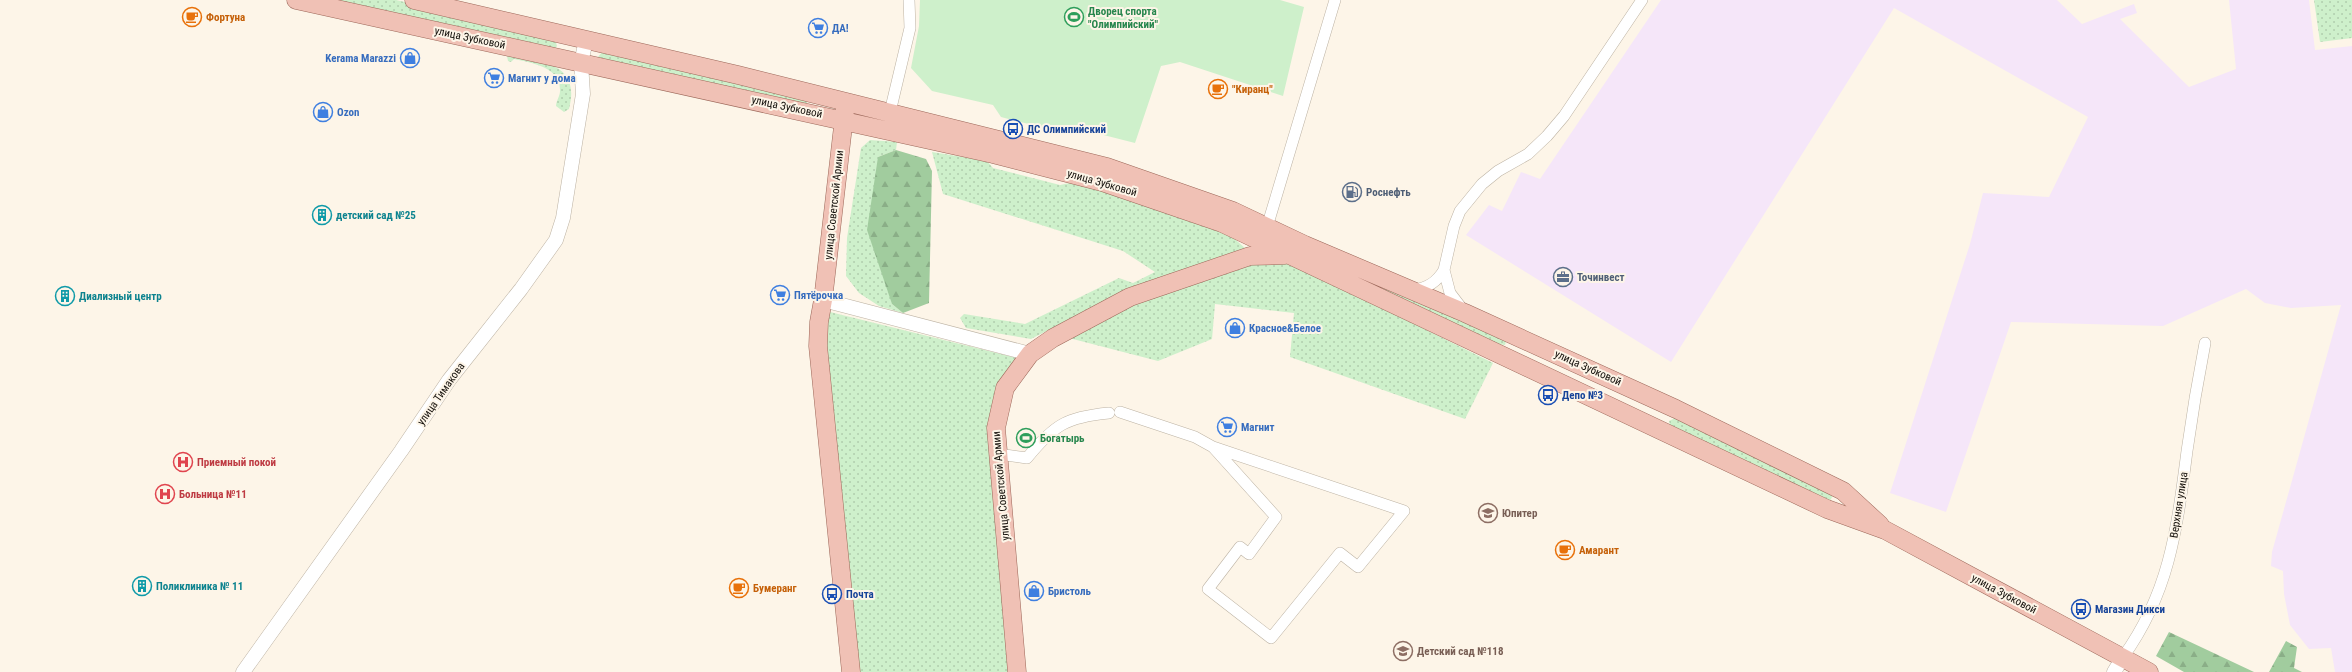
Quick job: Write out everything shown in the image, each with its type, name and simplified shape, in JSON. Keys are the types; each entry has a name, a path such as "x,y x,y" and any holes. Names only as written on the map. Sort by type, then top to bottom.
{"main road":[{"name":"улица Зубковой","path":"296,0 845,120 1102,182 1222,223 1271,234 1293,256 1612,409 1667,433 1827,509 1885,530 2119,665 2149,672"},
{"name":"улица Зубковой","path":"414,0 890,112 1107,167 1184,193 1271,234 1414,290 1625,385 1843,491 1885,530"},
{"name":"улица Советской Армии","path":"846,102 823,300 819,322 818,346 851,672"},
{"path":"1250,256 1271,234"},
{"name":"улица Советской Армии","path":"1017,672 996,428 1005,388 1030,354 1053,338 1130,297 1250,256 1293,256"},
{"path":"1500,354 1514,355 1518,347 1513,335"},
{"path":"1612,409 1625,385"},
{"path":"1641,422 1654,420 1658,409 1652,398"},
{"path":"1667,433 1663,424 1666,413 1676,410"},
{"path":"1827,509 1841,509 1846,501 1843,491"}],"street":[{"path":"890,112 910,28 910,0"},
{"path":"1271,234 1335,0"},
{"path":"1465,313 1450,293 1444,270 1454,226 1460,211 1468,198 1498,171 1528,154 1547,136 1564,116 1642,0"},
{"name":"улица Тимакова","path":"243,672 401,451 449,380 521,289 556,240 563,218 583,94 581,63 586,40"},
{"path":"1414,290 1431,284 1444,270"},
{"path":"823,300 1030,354"},
{"name":"Верхняя улица","path":"2119,665 2141,632 2158,596 2172,553 2205,343"},
{"path":"998,454 1027,458 1052,429 1082,415 1114,413 1195,437 1213,447 1404,511 1358,567 1340,553 1271,638 1208,589 1240,547 1249,554 1276,517 1213,447"}],"shaded area":[{"path":"1661,0 2057,0 2082,24 2134,4 2137,13 2120,19 2189,87 2236,69 2229,0 2309,0 2315,50 2352,46 2352,672 2335,672 2331,648 2309,649 2290,625 2284,594 2283,571 2271,566 2272,552 2341,305 2291,308 2265,303 2246,289 2163,326 2011,322 1946,512 1890,493 1970,244 1983,193 2049,197 2088,117 1894,8 1671,362 1466,235 1489,205 1502,211 1521,172 1540,179"}],"green space":[{"path":"320,0 396,0 554,36 557,46 554,50"},
{"path":"920,0 1280,0 1304,7 1283,96 1180,62 1161,66 1135,143 1080,129 1067,134 1001,117 993,105 932,91 911,68 919,26"},
{"path":"2314,0 2352,0 2352,38 2320,42"},
{"path":"603,51 806,99 807,104 804,105 597,58"},
{"path":"507,56 545,63 556,67 564,73 569,82 571,93 569,109 564,112 556,106 560,93 559,83 556,76 551,71 529,62 514,59 511,62 508,61"},
{"path":"870,140 897,142 896,150 878,157 892,304 903,313 879,306 859,293 846,276 847,238 861,148"},
{"path":"896,150 926,159 932,171 929,303 903,313 892,304 867,230 878,157"},
{"path":"932,152 987,161 993,168 1060,185 1075,182 1228,233 1246,249 1126,290 1031,339 966,328 960,318 964,314 1025,324 1119,278 1133,283 1155,272 1123,251 943,194"},
{"path":"1300,247 1506,341 1505,345 1498,344 1294,248"},
{"path":"1291,263 1493,363 1465,419 1290,357 1294,313 1215,304 1212,339 1158,361 1069,338 1133,305 1251,264"},
{"path":"830,312 1017,358 998,385 1009,672 858,672 824,343"},
{"path":"1677,417 1833,495 1830,501 1671,429 1669,421"},
{"path":"2169,632 2254,672 2184,672 2156,656"},
{"path":"2286,641 2297,647 2294,668 2302,672 2269,672"}],"place":[{"name":"Фортуна","path":"192,17"},
{"name":"Дворец спорта \"Олимпийский\"","path":"1074,17"},
{"name":"ДА!","path":"818,28"},
{"name":"Kerama Marazzi","path":"410,58"},
{"name":"Магнит у дома","path":"494,78"},
{"name":"\"Киранц\"","path":"1218,89"},
{"name":"Ozon","path":"323,112"},
{"name":"ДС Олимпийский","path":"1013,129"},
{"name":"Роснефть","path":"1352,192"},
{"name":"детский сад №25","path":"322,215"},
{"name":"Точинвест","path":"1563,277"},
{"name":"Пятёрочка","path":"780,295"},
{"name":"Диализный центр","path":"65,296"},
{"name":"Красное&Белое","path":"1235,328"},
{"name":"Депо №3","path":"1548,395"},
{"name":"Магнит","path":"1227,427"},
{"name":"Богатырь","path":"1026,438"},
{"name":"Приемный покой","path":"183,462"},
{"name":"Больница №11","path":"165,494"},
{"name":"Юпитер","path":"1488,513"},
{"name":"Амарант","path":"1565,550"},
{"name":"Поликлиника № 11","path":"142,586"},
{"name":"Бумеранг","path":"739,588"},
{"name":"Бристоль","path":"1034,591"},
{"name":"Почта","path":"832,594"},
{"name":"Магазин Дикси","path":"2081,609"},
{"name":"Детский сад №118","path":"1403,651"}]}
